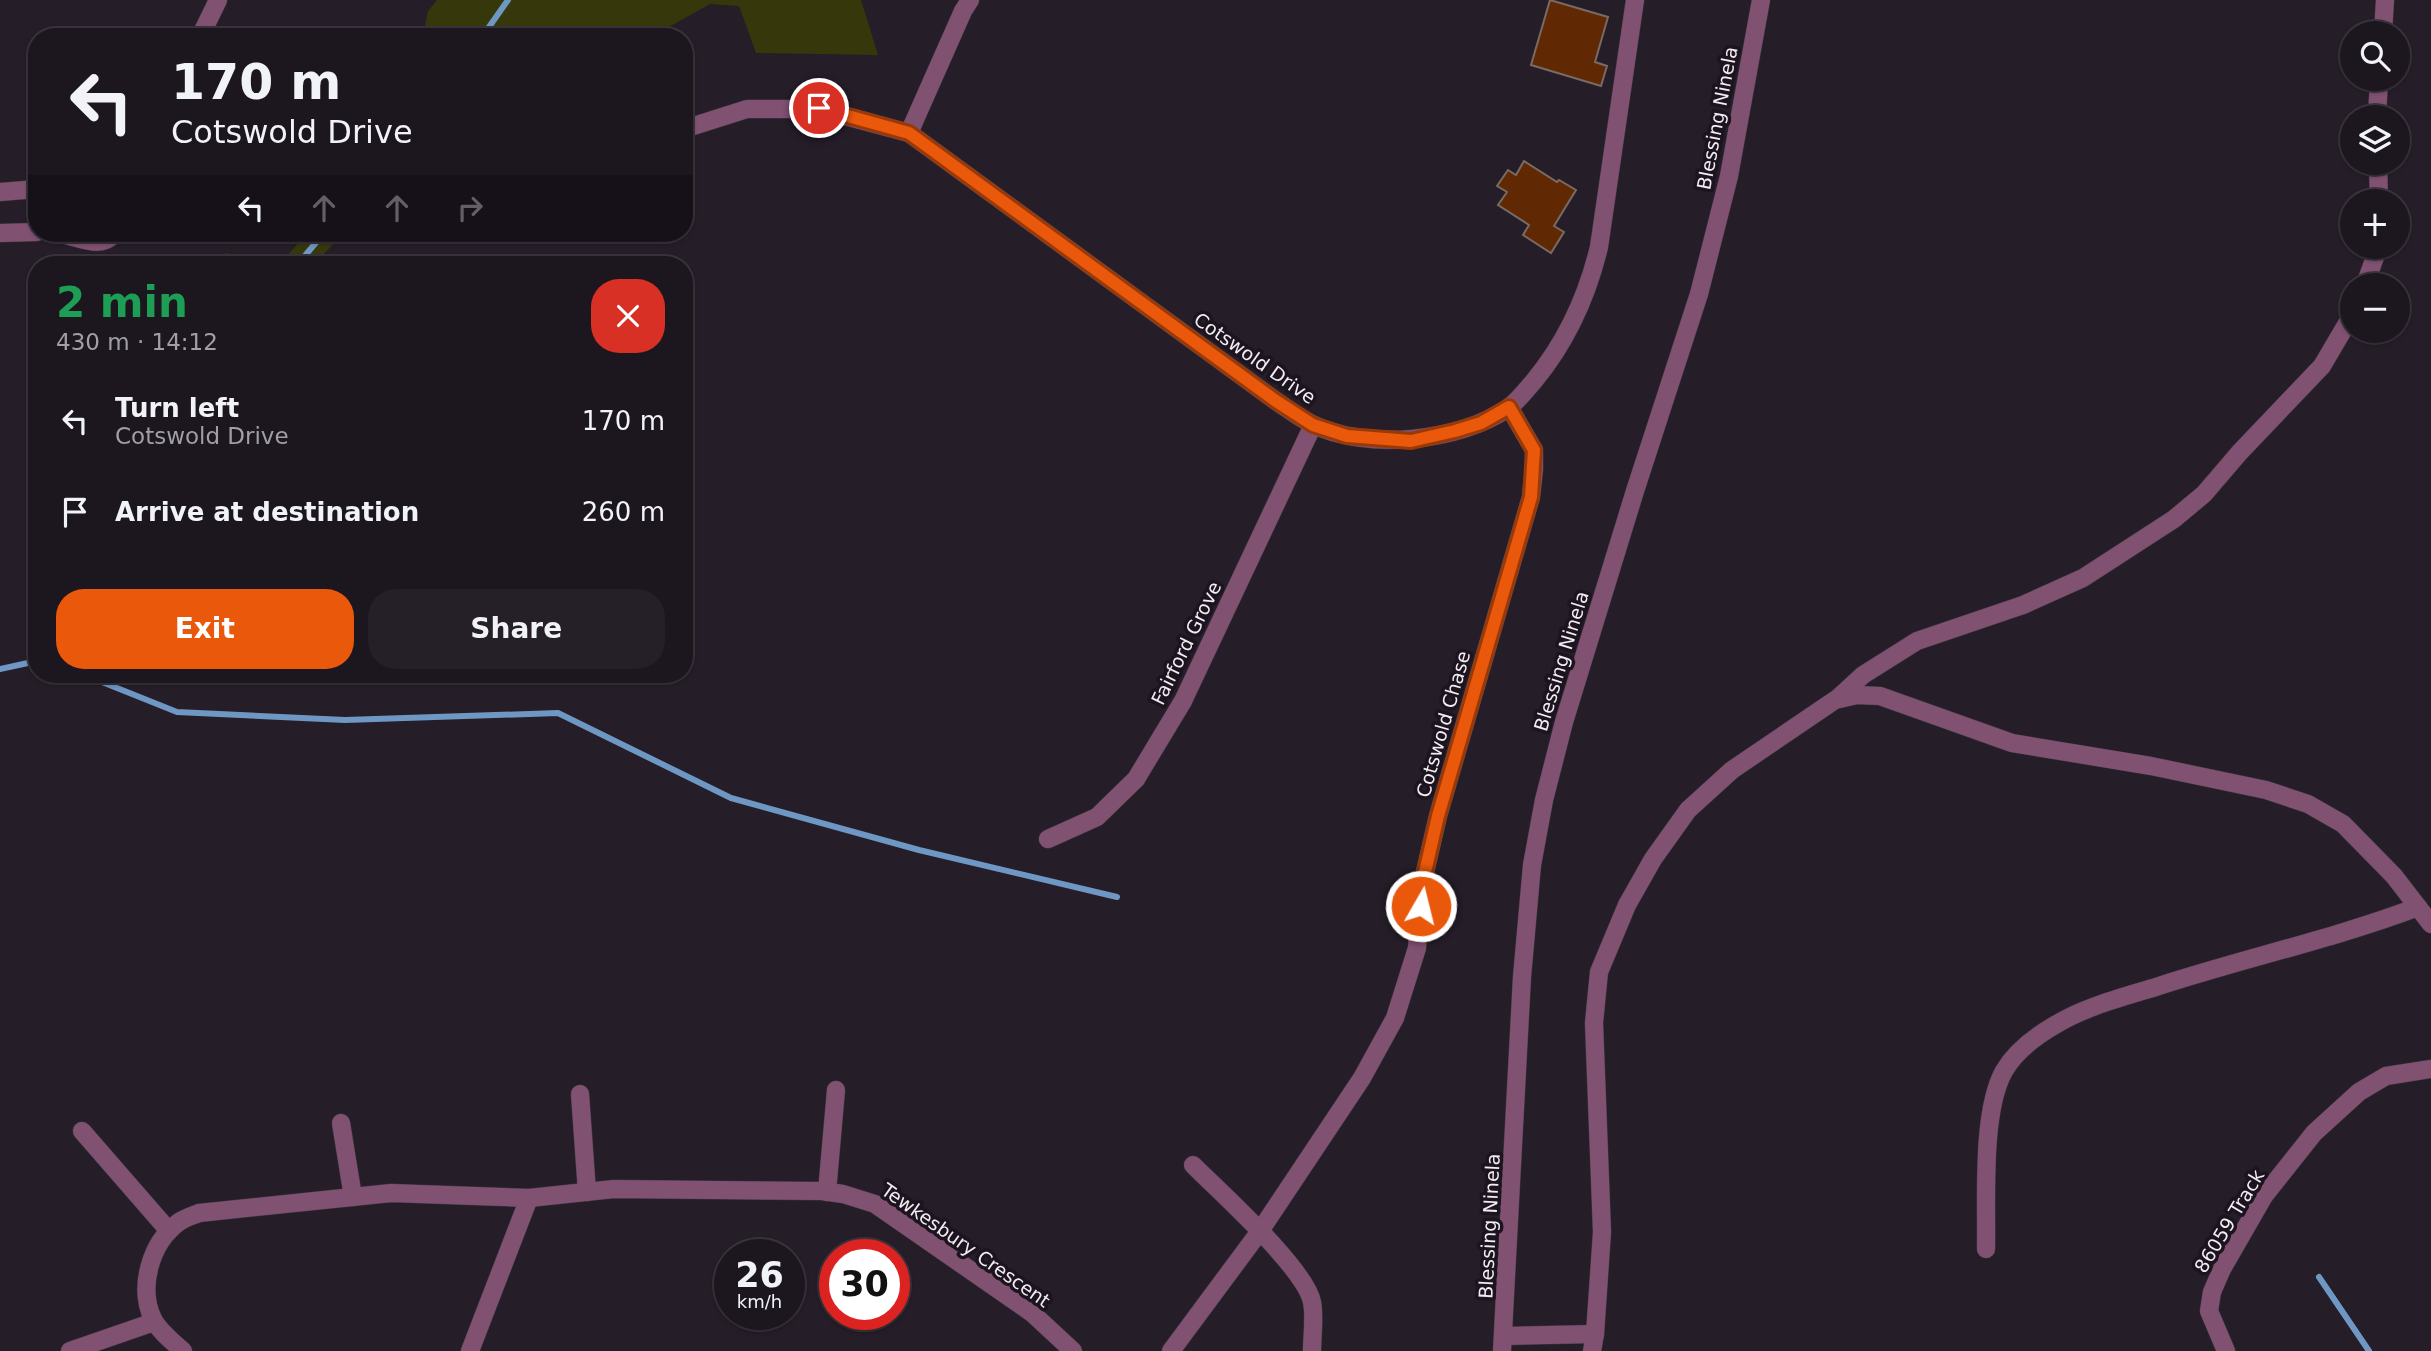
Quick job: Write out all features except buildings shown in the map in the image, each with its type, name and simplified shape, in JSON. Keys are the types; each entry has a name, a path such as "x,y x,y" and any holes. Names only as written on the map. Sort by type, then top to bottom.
{"street":[{"path":"204,28 218,0"},
{"path":"909,133 970,0"},
{"name":"Cotswold Drive","path":"693,126 747,109 819,108 909,133 1276,401 1313,425 1347,436 1411,441 1481,423 1509,407 1554,357 1578,313 1591,281 1600,247 1635,0"},
{"name":"Blessing Ninela","path":"1503,1344 1522,977 1532,865 1544,800 1564,722 1603,593 1699,294 1729,176 1761,0"},
{"path":"2383,21 2385,0"},
{"path":"0,192 28,190"},
{"path":"0,233 28,232"},
{"path":"1503,1344 1594,1343 1602,1232 1594,1023 1599,972 1627,905 1653,859 1688,810 1732,769 1835,700 1863,675 1917,641 2023,605 2083,578 2174,519 2204,494 2322,366 2340,335"},
{"name":"Cotswold Chase","path":"1171,1351 1260,1231 1362,1078 1395,1018 1417,948 1422,885 1438,816 1531,497 1534,450 1509,407"},
{"name":"Fairford Grove","path":"1048,839 1097,817 1136,779 1183,702 1313,425"},
{"path":"1835,700 1857,695 1880,696 2012,743 2151,766 2266,790 2308,804 2343,824 2394,876 2431,924"},
{"path":"1986,1249 1988,1147 1993,1102 2004,1072 2020,1050 2055,1024 2104,1003 2218,967 2369,925 2418,907"},
{"name":"86059 Track","path":"2226,1351 2209,1311 2212,1293 2222,1269 2264,1196 2314,1133 2359,1091 2386,1076 2431,1069"},
{"path":"827,1192 836,1090"},
{"path":"580,1094 587,1192"},
{"path":"341,1123 353,1197"},
{"path":"82,1131 169,1231"},
{"path":"1193,1165 1260,1231 1307,1287 1313,1303 1312,1351"},
{"name":"Tewkesbury Crescent","path":"154,1322 145,1298 151,1258 169,1231 180,1221 199,1213 391,1193 529,1198 614,1189 827,1192 875,1204 1032,1312 1073,1351"},
{"path":"470,1351 529,1198"},
{"path":"70,1351 154,1322 183,1351"}],"shaded area":[{"path":"437,0 861,0 878,55 756,53 739,6 710,4 667,28 425,28 428,11"},
{"path":"299,242 335,242 322,256 287,256"}],"waterway":[{"path":"488,28 508,0"},
{"path":"305,256 316,242"},
{"path":"0,669 28,663"},
{"path":"104,683 177,712 345,720 558,713 731,798 919,850 1117,897"},
{"path":"2319,1277 2369,1351"}],"route":[{"path":"819,108 909,133 1276,401 1313,425 1347,436 1411,441 1481,423 1509,407 1534,450 1531,497 1438,816 1422,885 1421,906"}]}
